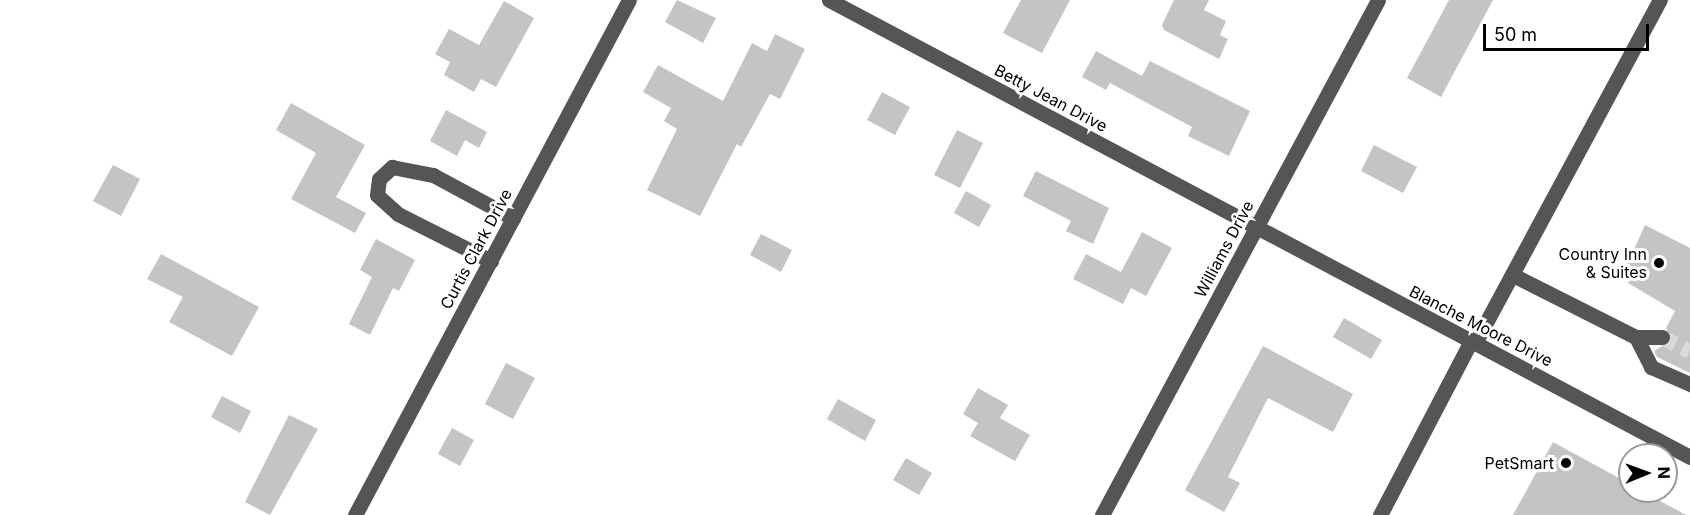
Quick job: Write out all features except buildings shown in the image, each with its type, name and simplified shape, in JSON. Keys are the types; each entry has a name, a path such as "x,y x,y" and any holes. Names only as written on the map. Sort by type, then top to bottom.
{"street":[{"name":"Curtis Clark Drive","path":"355,515 629,0"},
{"name":"Betty Jean Drive","path":"829,0 1255,228"},
{"name":"Williams Drive","path":"1102,515 1378,0"},
{"path":"1380,515 1473,342 1513,275 1660,0"},
{"path":"491,261 398,214 377,195 379,179 392,167 433,175 513,218"},
{"name":"Blanche Moore Drive","path":"1255,228 1690,457"},
{"path":"1513,275 1636,337 1662,337"},
{"path":"1636,337 1651,367 1690,384"}],"tunnel":[{"path":"1662,337 1690,351"}],"place":[{"name":"Country Inn & Suites","path":"1659,263"},
{"name":"PetSmart","path":"1566,463"}]}
